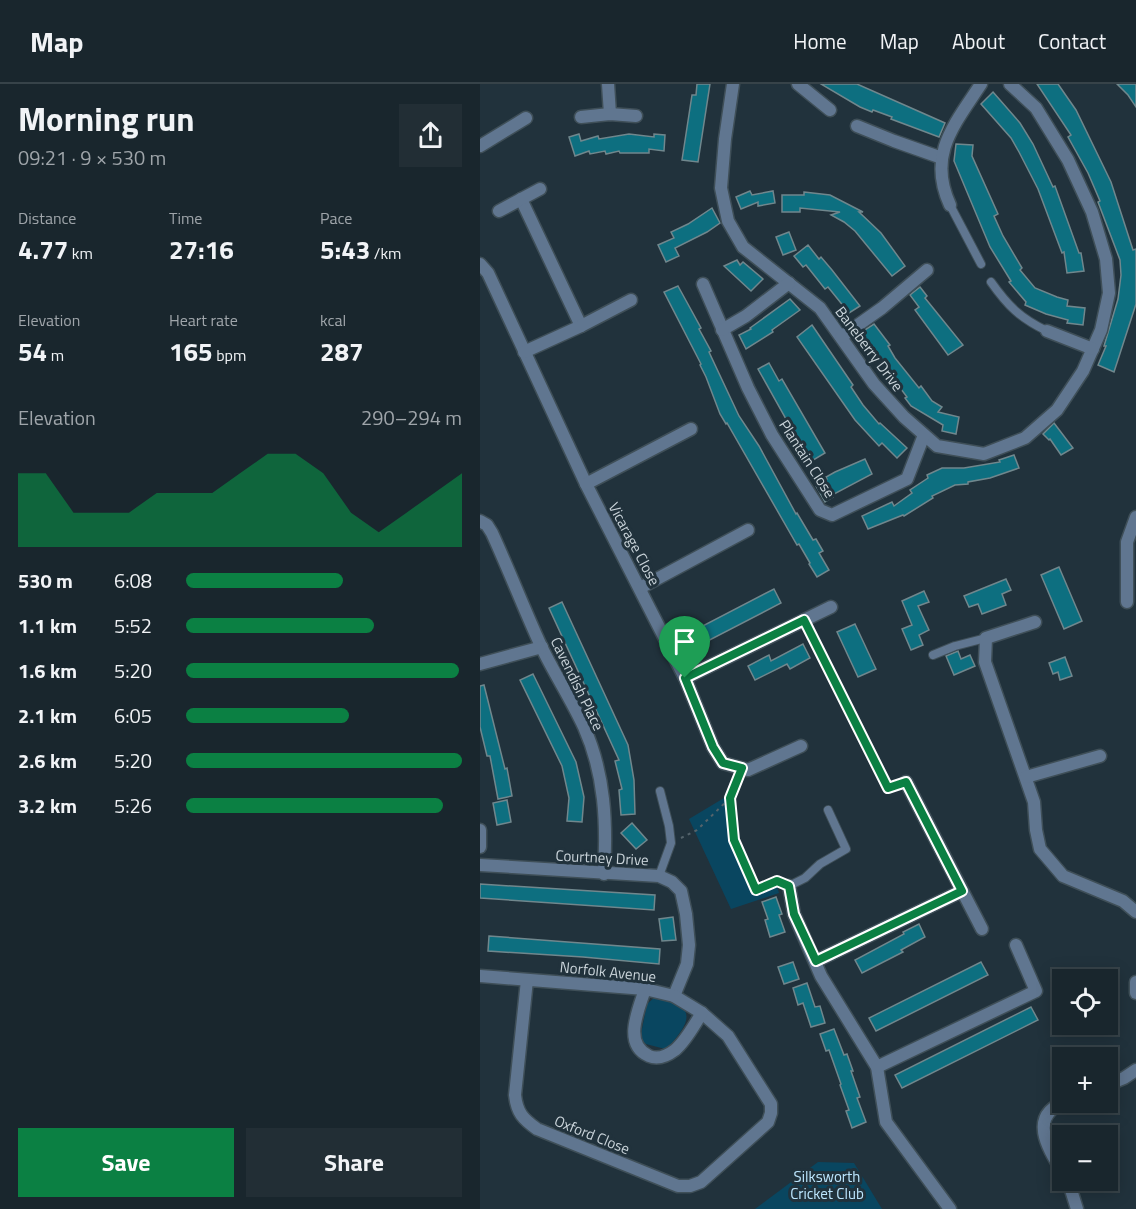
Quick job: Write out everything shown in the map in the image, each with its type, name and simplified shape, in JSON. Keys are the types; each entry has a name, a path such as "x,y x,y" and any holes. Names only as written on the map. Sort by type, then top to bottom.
{"street":[{"path":"608,84 610,114"},
{"name":"Baneberry Drive","path":"733,84 721,188 728,221 743,247 820,308 874,384 904,417 937,447 984,454 1025,438 1057,410 1083,371 1093,349 1101,330 1109,292 1106,259 1092,212 1068,160 1036,108 1018,86"},
{"path":"798,84 830,110"},
{"path":"951,205 944,191 940,168 944,148 962,112 981,84"},
{"path":"581,117 610,114 636,116"},
{"path":"480,146 526,118"},
{"path":"857,126 942,158"},
{"path":"499,211 540,189"},
{"path":"521,199 581,326"},
{"name":"Vicarage Close","path":"480,264 488,273 586,484 685,678 713,747 723,763 742,768"},
{"path":"841,337 882,308 927,270"},
{"path":"722,330 746,316 789,283"},
{"name":"Plantain Close","path":"703,284 748,388 772,435 820,510 832,514 907,479 924,435"},
{"path":"525,352 631,300"},
{"path":"1047,331 1093,349"},
{"path":"586,484 691,429"},
{"path":"1127,602 1127,542 1136,517"},
{"name":"Cavendish Place","path":"480,521 492,532 542,646 584,728 597,765 605,802 604,874"},
{"path":"640,588 748,530"},
{"path":"685,678 831,607"},
{"path":"1035,622 986,638 985,662 1034,802 1040,849 1063,876 1123,902 1136,912"},
{"path":"480,664 542,646"},
{"path":"742,768 748,770 801,747"},
{"path":"1026,777 1100,756"},
{"path":"906,782 982,929"},
{"path":"480,830 480,847"},
{"name":"Courtney Drive","path":"480,865 659,876 672,882 681,891 689,945 687,964 674,996"},
{"path":"789,886 794,914 821,976 877,1067 886,1122 950,1209"},
{"path":"816,961 962,891"},
{"path":"877,1067 1036,991 1016,945"},
{"name":"Norfolk Avenue","path":"480,976 645,989 674,996 702,1013 728,1036 771,1104 768,1122"},
{"name":"Oxford Close","path":"528,980 515,1095 516,1108 523,1120 537,1129 678,1186 690,1186 701,1182 768,1122"},
{"path":"1136,982 1136,993"},
{"path":"645,989 635,1023 634,1038 638,1048 649,1056 659,1058 667,1056 677,1048 702,1013"},
{"path":"1118,1080 1136,1070"},
{"path":"1052,1111 1045,1118 1043,1137 1052,1156"},
{"path":"1071,1191 1077,1209"}],"lane":[{"path":"951,205 981,264"},
{"path":"991,282 1007,304 1027,321 1047,331"},
{"path":"933,655 955,645 986,638"},
{"path":"659,876 670,843 669,826 660,791"},
{"path":"789,886 846,849 828,810"}],"path":[{"path":"804,620 888,788 906,782"},
{"path":"670,843 696,830 730,798 742,768"},
{"path":"730,798 734,840 756,890 777,881 789,886"}],"green space":[{"path":"729,795 734,841 756,891 776,883 779,893 731,909 689,819"},
{"path":"655,997 670,1000 682,1006 686,1016 681,1031 665,1049 646,1044 640,1039 647,1004"},
{"name":"Silksworth Cricket Club","path":"818,1162 854,1163 882,1209 755,1209"}],"building":[{"path":"697,84 710,84 698,162 682,160 692,95 696,95"},
{"path":"821,84 857,84 945,123 939,137 891,119 892,117 860,107"},
{"path":"1037,84 1058,84 1076,110 1111,182 1133,250 1136,249 1136,304 1114,372 1098,365 1106,346 1104,346 1118,299 1120,260 1098,202 1100,201 1068,137 1071,135"},
{"path":"1117,84 1136,84 1136,107 1128,95"},
{"path":"993,92 1020,123 1033,144 1053,187 1055,186 1079,253 1081,253 1084,271 1067,273 1064,252 1062,253 1038,189 1011,138 981,104"},
{"path":"579,134 581,141 598,136 599,139 629,134 654,137 654,134 665,135 664,151 649,149 649,153 620,153 619,151 606,154 605,151 590,154 589,151 575,156 569,137"},
{"path":"956,144 973,145 972,156 998,214 994,216 1022,268 1020,270 1035,288 1068,300 1067,306 1085,308 1083,325 1067,323 1068,320 1025,305 1026,302 1009,282 1011,281 990,247 954,161"},
{"path":"750,191 752,195 773,191 775,203 758,206 758,202 741,209 736,197"},
{"path":"804,192 830,195 863,212 859,212 881,233 905,266 892,276 855,231 831,215 840,212 800,208 800,212 782,212 782,195 804,195"},
{"path":"712,208 720,223 675,248 679,256 666,262 658,245 674,238 671,232"},
{"path":"789,232 796,250 783,255 776,237"},
{"path":"808,245 819,259 821,257 860,306 849,313 828,287 825,289 806,265 803,267 794,256"},
{"path":"737,260 740,265 743,262 763,279 751,291 724,266"},
{"path":"678,286 701,328 699,329 739,416 759,446 796,514 823,551 819,553 829,570 817,577 720,414 701,364 664,292"},
{"path":"920,287 927,296 925,298 963,345 948,355 915,310 919,307 910,295"},
{"path":"790,299 800,310 772,330 773,332 746,349 739,335 751,329"},
{"path":"874,324 890,345 888,346 895,358 919,388 921,386 932,401 942,407 938,412 959,417 956,434 942,431 943,425 911,406 905,398 907,397 860,333"},
{"path":"812,325 853,385 851,387 863,405 879,424 907,448 897,458 882,443 879,446 855,420 797,337"},
{"path":"769,363 779,381 782,379 825,453 810,462 758,369"},
{"path":"1054,423 1073,448 1061,455 1050,439 1043,434"},
{"path":"1014,455 1019,468 990,478 968,482 968,484 955,485 932,496 933,498 904,516 868,529 862,516 892,502 894,506 912,493 910,490 928,478 927,475 942,468 964,468 1000,462 999,460"},
{"path":"865,459 872,474 832,495 833,497 825,502 816,486 835,472"},
{"path":"1059,567 1082,621 1064,629 1041,575"},
{"path":"1006,579 1011,590 1002,594 1006,605 982,614 978,604 969,607 964,596"},
{"path":"774,589 781,603 698,646 691,632"},
{"path":"924,591 929,602 918,606 929,630 919,635 923,645 911,650 902,629 912,625 902,601"},
{"path":"562,602 628,745 634,780 635,814 621,815 619,790 622,789 615,761 619,760 549,608"},
{"path":"855,624 876,669 858,677 837,632"},
{"path":"803,644 810,658 790,669 787,664 755,680 748,666 769,655 771,661"},
{"path":"958,651 961,659 970,655 975,666 954,675 946,656"},
{"path":"1065,657 1072,676 1060,680 1058,672 1053,674 1049,663"},
{"path":"533,674 576,762 584,797 582,822 567,821 569,798 562,766 520,680"},
{"path":"484,685 505,769 507,768 512,796 498,799 490,756 487,756 480,727 480,686"},
{"path":"507,800 511,822 497,825 493,803"},
{"path":"632,823 647,840 636,849 621,833"},
{"path":"480,884 655,895 654,910 480,898"},
{"path":"776,897 785,932 770,937 765,920 768,919 762,902"},
{"path":"673,917 676,940 662,941 659,919"},
{"path":"919,924 925,937 901,950 903,952 862,973 855,960"},
{"path":"489,936 660,949 659,964 488,951"},
{"path":"793,962 799,979 784,984 778,967"},
{"path":"981,962 988,975 876,1031 869,1018"},
{"path":"807,983 815,1007 820,1006 825,1023 811,1027 803,1003 798,1005 793,988"},
{"path":"1031,1007 1038,1020 902,1088 895,1075"},
{"path":"834,1029 853,1071 851,1071 860,1097 857,1098 866,1122 852,1128 841,1084 829,1050 826,1051 820,1034"}],"route":[{"path":"804,620 888,788 906,782 962,891 816,961 794,914 789,886 777,881 756,890 734,840 730,798 742,768 723,763 713,747 685,678 804,620"}]}
